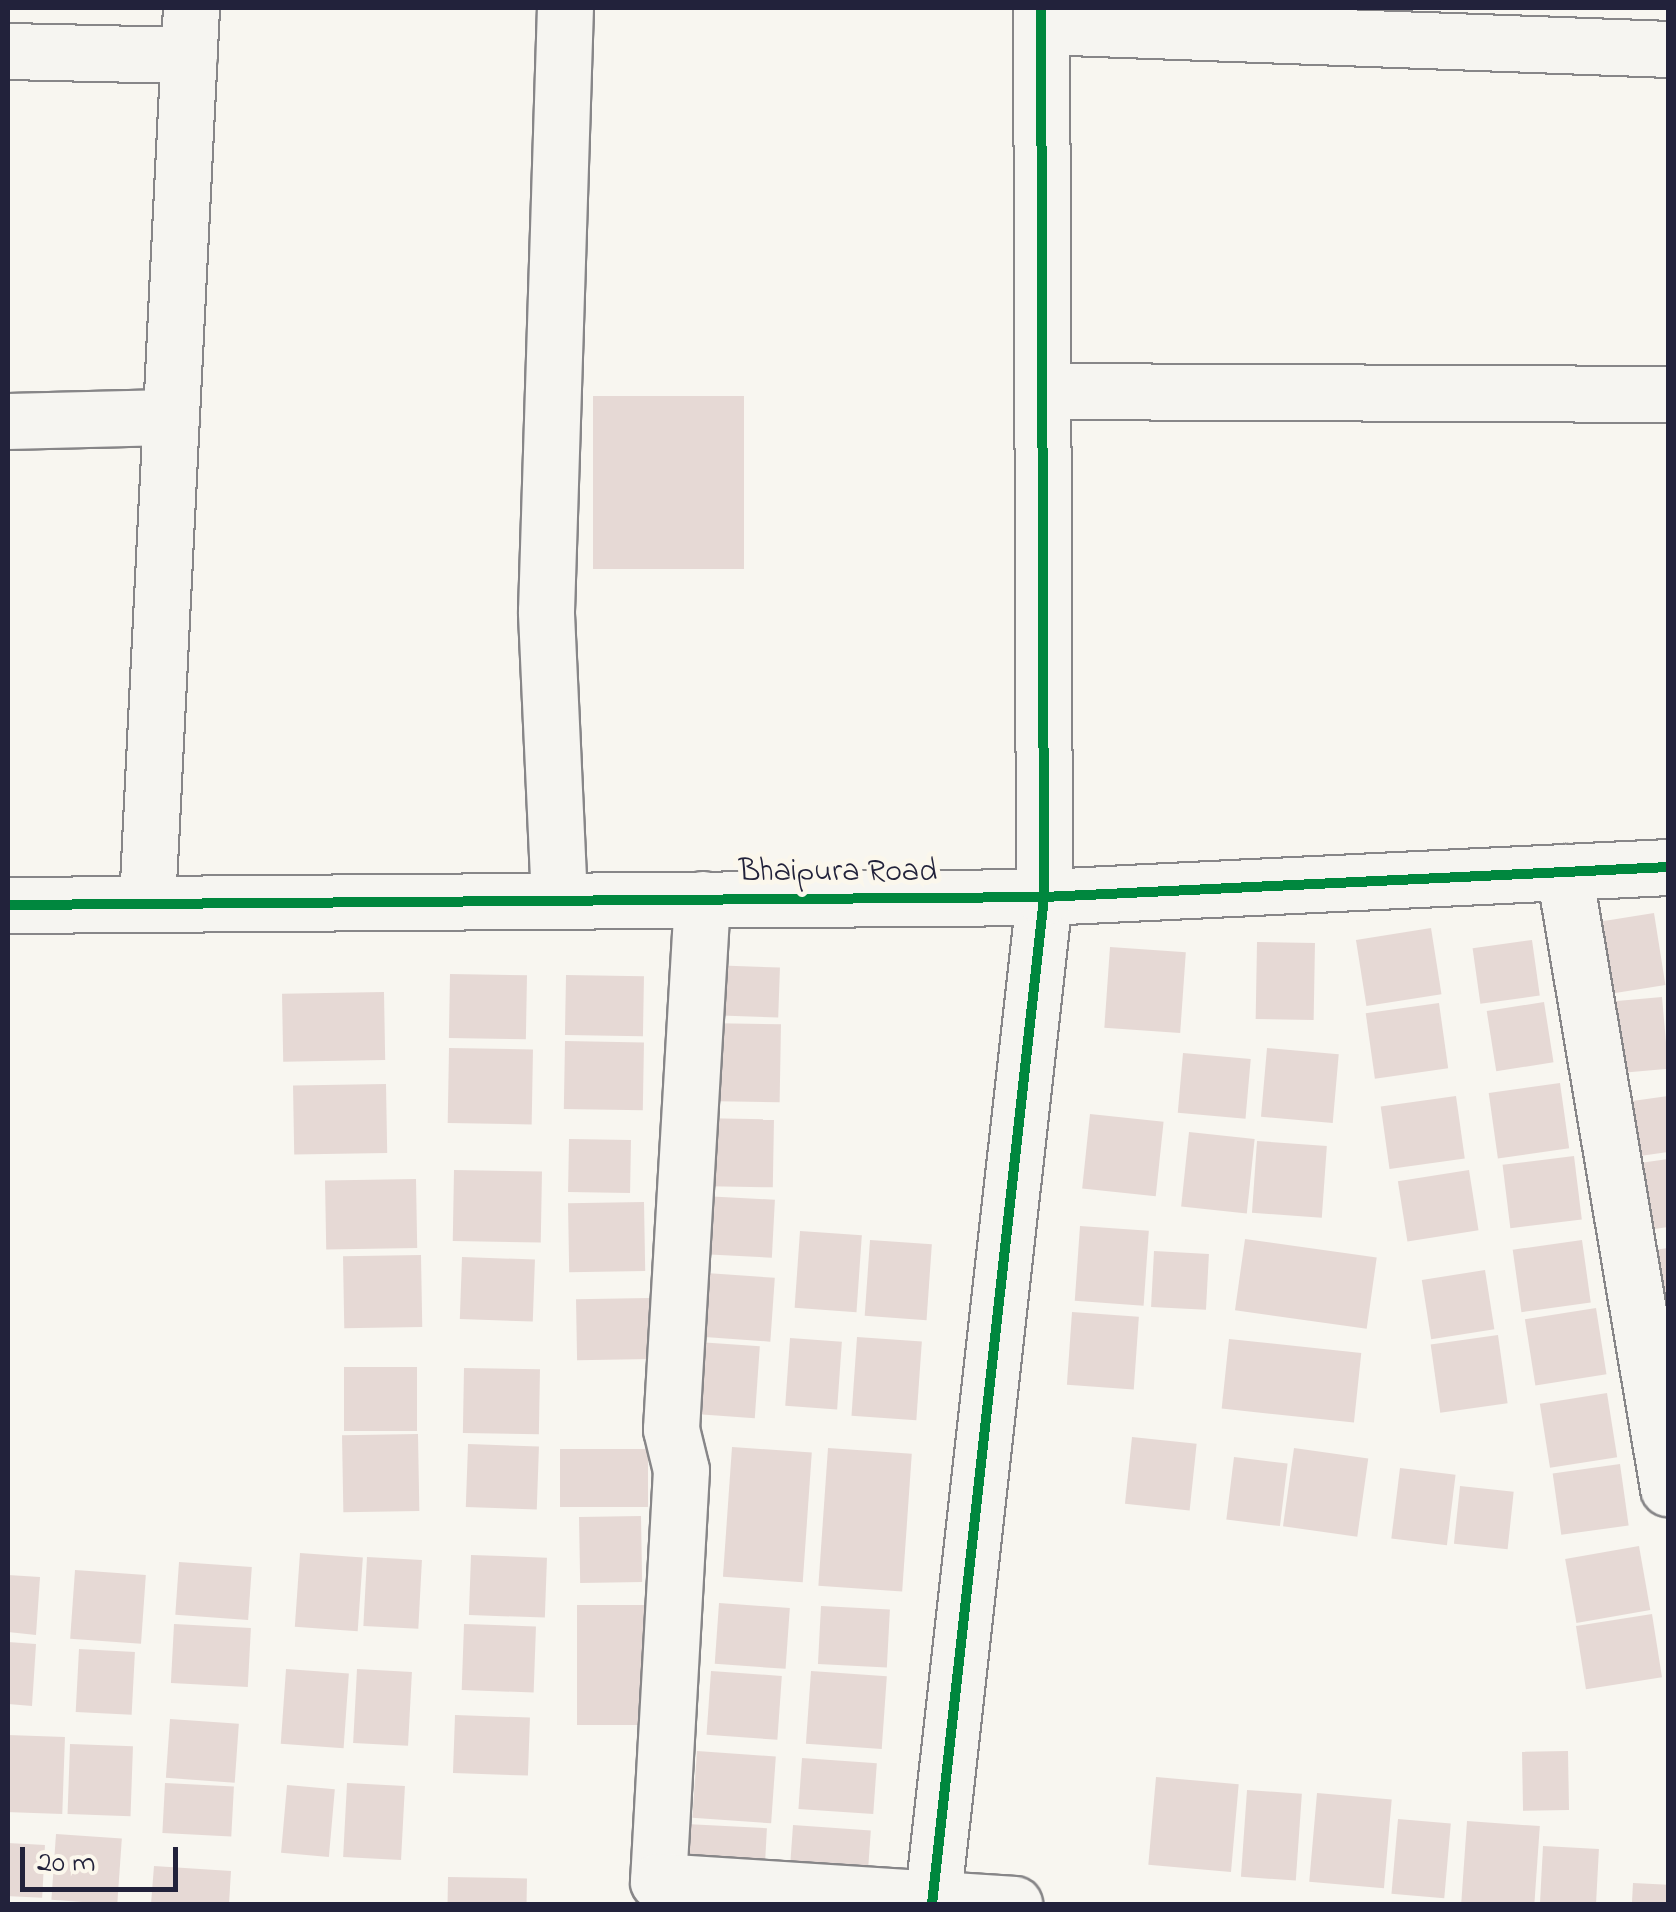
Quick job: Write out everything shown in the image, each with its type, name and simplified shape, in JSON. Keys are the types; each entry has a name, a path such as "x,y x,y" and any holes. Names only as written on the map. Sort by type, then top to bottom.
{"street":[{"path":"559,900 546,611 565,8"},
{"path":"932,1903 1044,897 1042,17 1668,48"},
{"path":"8,50 190,31 147,904"},
{"path":"1042,391 1668,394"},
{"path":"8,422 171,417"},
{"name":"Bhaipura Road","path":"8,905 1044,897 1668,866"},
{"path":"1564,872 1668,1488"},
{"path":"702,900 673,1390 681,1470 658,1881 932,1903 1014,1904"}],"building":[{"path":"593,396 744,396 744,569 593,569"},
{"path":"1654,913 1665,985 1601,995 1590,923"},
{"path":"1431,928 1441,994 1366,1006 1356,940"},
{"path":"1532,940 1540,995 1480,1004 1473,948"},
{"path":"1257,942 1315,943 1314,1020 1256,1019"},
{"path":"1110,947 1186,952 1180,1033 1104,1028"},
{"path":"708,965 780,968 778,1017 706,1015"},
{"path":"450,974 527,975 526,1039 449,1038"},
{"path":"566,975 644,976 643,1036 565,1035"},
{"path":"384,992 385,1060 283,1062 282,994"},
{"path":"1662,997 1668,1069 1604,1074 1597,1003"},
{"path":"1544,1002 1554,1062 1496,1071 1487,1011"},
{"path":"1439,1003 1448,1068 1375,1079 1366,1013"},
{"path":"703,1023 781,1024 780,1102 702,1101"},
{"path":"565,1041 644,1042 643,1110 564,1109"},
{"path":"449,1048 533,1049 532,1124 448,1123"},
{"path":"1267,1048 1339,1054 1333,1123 1261,1117"},
{"path":"1183,1053 1251,1059 1246,1119 1178,1113"},
{"path":"1560,1083 1569,1148 1498,1158 1489,1093"},
{"path":"386,1084 387,1153 294,1155 293,1086"},
{"path":"1456,1096 1465,1158 1390,1169 1381,1107"},
{"path":"1668,1096 1668,1152 1626,1158 1618,1103"},
{"path":"1090,1114 1164,1122 1156,1196 1082,1189"},
{"path":"697,1118 774,1119 773,1187 696,1186"},
{"path":"1189,1132 1255,1139 1247,1213 1181,1207"},
{"path":"569,1139 631,1140 630,1193 568,1192"},
{"path":"1257,1141 1327,1146 1322,1218 1252,1213"},
{"path":"1574,1156 1582,1220 1510,1228 1503,1165"},
{"path":"1668,1159 1668,1227 1628,1233 1619,1166"},
{"path":"454,1170 542,1172 541,1243 453,1241"},
{"path":"1469,1170 1479,1230 1407,1242 1398,1181"},
{"path":"416,1179 417,1248 326,1250 325,1181"},
{"path":"703,1196 775,1200 772,1258 700,1254"},
{"path":"644,1202 645,1271 569,1272 568,1203"},
{"path":"1080,1226 1149,1231 1144,1306 1075,1301"},
{"path":"800,1231 862,1235 856,1312 795,1308"},
{"path":"1245,1239 1377,1258 1367,1329 1235,1310"},
{"path":"870,1240 932,1244 927,1320 865,1316"},
{"path":"1582,1240 1591,1302 1521,1312 1513,1250"},
{"path":"1668,1248 1668,1311 1656,1313 1647,1251"},
{"path":"1154,1251 1209,1254 1206,1310 1151,1307"},
{"path":"421,1255 422,1327 344,1328 343,1256"},
{"path":"462,1257 535,1260 533,1322 460,1319"},
{"path":"1485,1270 1494,1329 1431,1339 1422,1280"},
{"path":"692,1272 775,1278 770,1342 688,1336"},
{"path":"649,1298 650,1359 577,1360 576,1299"},
{"path":"1596,1308 1606,1374 1535,1385 1525,1319"},
{"path":"1072,1312 1139,1317 1134,1389 1067,1385"},
{"path":"1498,1335 1508,1403 1440,1413 1431,1344"},
{"path":"857,1337 922,1342 916,1420 851,1416"},
{"path":"790,1338 842,1342 837,1409 785,1406"},
{"path":"1229,1339 1361,1353 1354,1423 1222,1409"},
{"path":"683,1341 760,1346 755,1418 678,1413"},
{"path":"344,1367 417,1367 417,1431 344,1431"},
{"path":"464,1368 540,1369 539,1434 463,1433"},
{"path":"1607,1393 1617,1457 1550,1468 1540,1404"},
{"path":"418,1434 419,1511 343,1512 342,1435"},
{"path":"1132,1437 1197,1444 1190,1510 1125,1504"},
{"path":"468,1444 539,1446 537,1509 466,1507"},
{"path":"732,1447 812,1453 803,1582 723,1577"},
{"path":"828,1448 912,1454 902,1592 818,1586"},
{"path":"1294,1448 1368,1458 1357,1537 1283,1526"},
{"path":"560,1449 648,1449 648,1507 560,1507"},
{"path":"1234,1457 1288,1464 1280,1526 1226,1520"},
{"path":"1620,1464 1629,1525 1561,1535 1553,1473"},
{"path":"1400,1468 1456,1475 1447,1545 1391,1538"},
{"path":"1460,1486 1514,1492 1508,1549 1454,1544"},
{"path":"641,1516 642,1582 580,1583 579,1517"},
{"path":"1639,1546 1650,1610 1576,1623 1565,1559"},
{"path":"300,1553 363,1557 358,1631 295,1627"},
{"path":"471,1555 547,1558 545,1618 469,1615"},
{"path":"367,1557 422,1560 418,1629 363,1626"},
{"path":"179,1562 252,1567 248,1620 175,1615"},
{"path":"75,1570 146,1575 141,1644 70,1639"},
{"path":"8,1575 40,1577 36,1635 8,1632"},
{"path":"719,1603 790,1608 786,1669 715,1664"},
{"path":"577,1605 648,1605 648,1725 577,1725"},
{"path":"821,1606 890,1610 887,1668 818,1664"},
{"path":"1652,1614 1662,1677 1586,1689 1576,1626"},
{"path":"174,1624 251,1628 248,1687 171,1683"},
{"path":"464,1624 536,1627 534,1692 462,1690"},
{"path":"8,1642 36,1644 32,1706 8,1704"},
{"path":"79,1649 135,1652 132,1715 76,1712"},
{"path":"286,1669 349,1673 344,1748 281,1744"},
{"path":"357,1669 412,1672 408,1746 353,1743"},
{"path":"711,1671 782,1676 777,1740 707,1735"},
{"path":"811,1671 887,1676 882,1749 806,1744"},
{"path":"455,1715 530,1718 528,1776 453,1773"},
{"path":"170,1719 239,1724 235,1783 166,1778"},
{"path":"8,1735 65,1737 62,1814 8,1812"},
{"path":"70,1744 133,1746 131,1816 68,1814"},
{"path":"697,1751 776,1757 771,1823 692,1818"},
{"path":"1568,1751 1569,1810 1523,1811 1522,1752"},
{"path":"802,1758 877,1763 873,1814 798,1809"},
{"path":"1156,1777 1239,1784 1231,1872 1148,1865"},
{"path":"165,1783 234,1787 231,1837 162,1833"},
{"path":"347,1783 405,1786 401,1860 343,1857"},
{"path":"287,1785 335,1789 329,1857 281,1853"},
{"path":"1247,1790 1302,1794 1296,1881 1241,1877"},
{"path":"1317,1793 1392,1800 1384,1888 1309,1882"},
{"path":"1398,1819 1451,1824 1444,1898 1391,1894"},
{"path":"1467,1821 1540,1826 1534,1904 1461,1904"},
{"path":"686,1824 767,1828 764,1874 684,1870"},
{"path":"793,1825 871,1830 867,1884 789,1879"},
{"path":"56,1834 122,1839 117,1904 51,1900"},
{"path":"8,1843 45,1845 42,1898 8,1896"},
{"path":"1543,1846 1599,1849 1596,1904 1540,1904"},
{"path":"154,1866 231,1871 229,1904 151,1904"},
{"path":"448,1877 527,1878 527,1904 448,1904"},
{"path":"1633,1883 1668,1885 1667,1904 1632,1904"}],"cycle path":[{"path":"932,1904 1044,897 1041,8"},
{"path":"8,905 1044,897 1668,867"}]}
